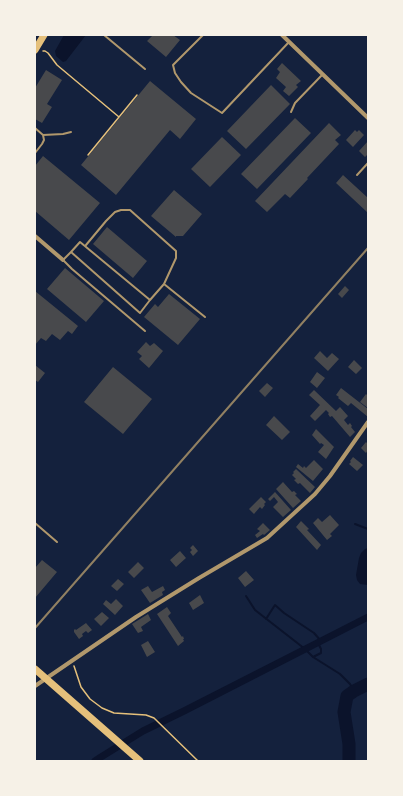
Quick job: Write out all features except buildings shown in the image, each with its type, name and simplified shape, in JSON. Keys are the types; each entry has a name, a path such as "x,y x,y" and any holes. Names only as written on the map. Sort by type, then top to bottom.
{"main road":[{"path":"35,50 44,35"},
{"path":"35,669 140,761"}],"street":[{"path":"282,35 368,118"},
{"path":"35,236 64,260"},
{"path":"35,686 143,613 266,538 315,494 330,476 368,422"}],"lane":[{"path":"104,35 145,69"},
{"path":"203,35 173,65 181,82 191,93 222,113 289,42"},
{"path":"291,112 295,103 323,74"},
{"path":"35,128 43,136 44,140 35,153"},
{"path":"43,136 71,132"},
{"path":"357,175 368,162"},
{"path":"70,252 140,313 164,284 176,258 176,251 130,210 115,212 86,246"},
{"path":"145,331 72,269 64,260 80,242 150,300"},
{"path":"164,284 205,317"},
{"path":"35,523 57,542"}],"path":[{"path":"43,51 48,53 57,65 119,117"},
{"path":"88,155 137,95"},
{"path":"72,660 81,687 90,699 102,708 114,713 146,714 154,718 198,761"}],"water":[{"path":"64,35 86,35 66,61 63,62 56,56 55,51"},
{"path":"368,548 368,585 360,584 356,575 361,553"}],"waterway":[{"path":"355,524 368,529"},
{"path":"246,596 255,610 313,657 340,674 350,684 354,691"},
{"path":"266,619 275,605 284,613 314,633 321,641"},
{"path":"95,761 143,731 368,617"},
{"path":"313,657 321,653 318,643"},
{"path":"349,761 349,744 344,712 347,696 368,684"}],"railway":[{"path":"35,628 368,248"}]}
